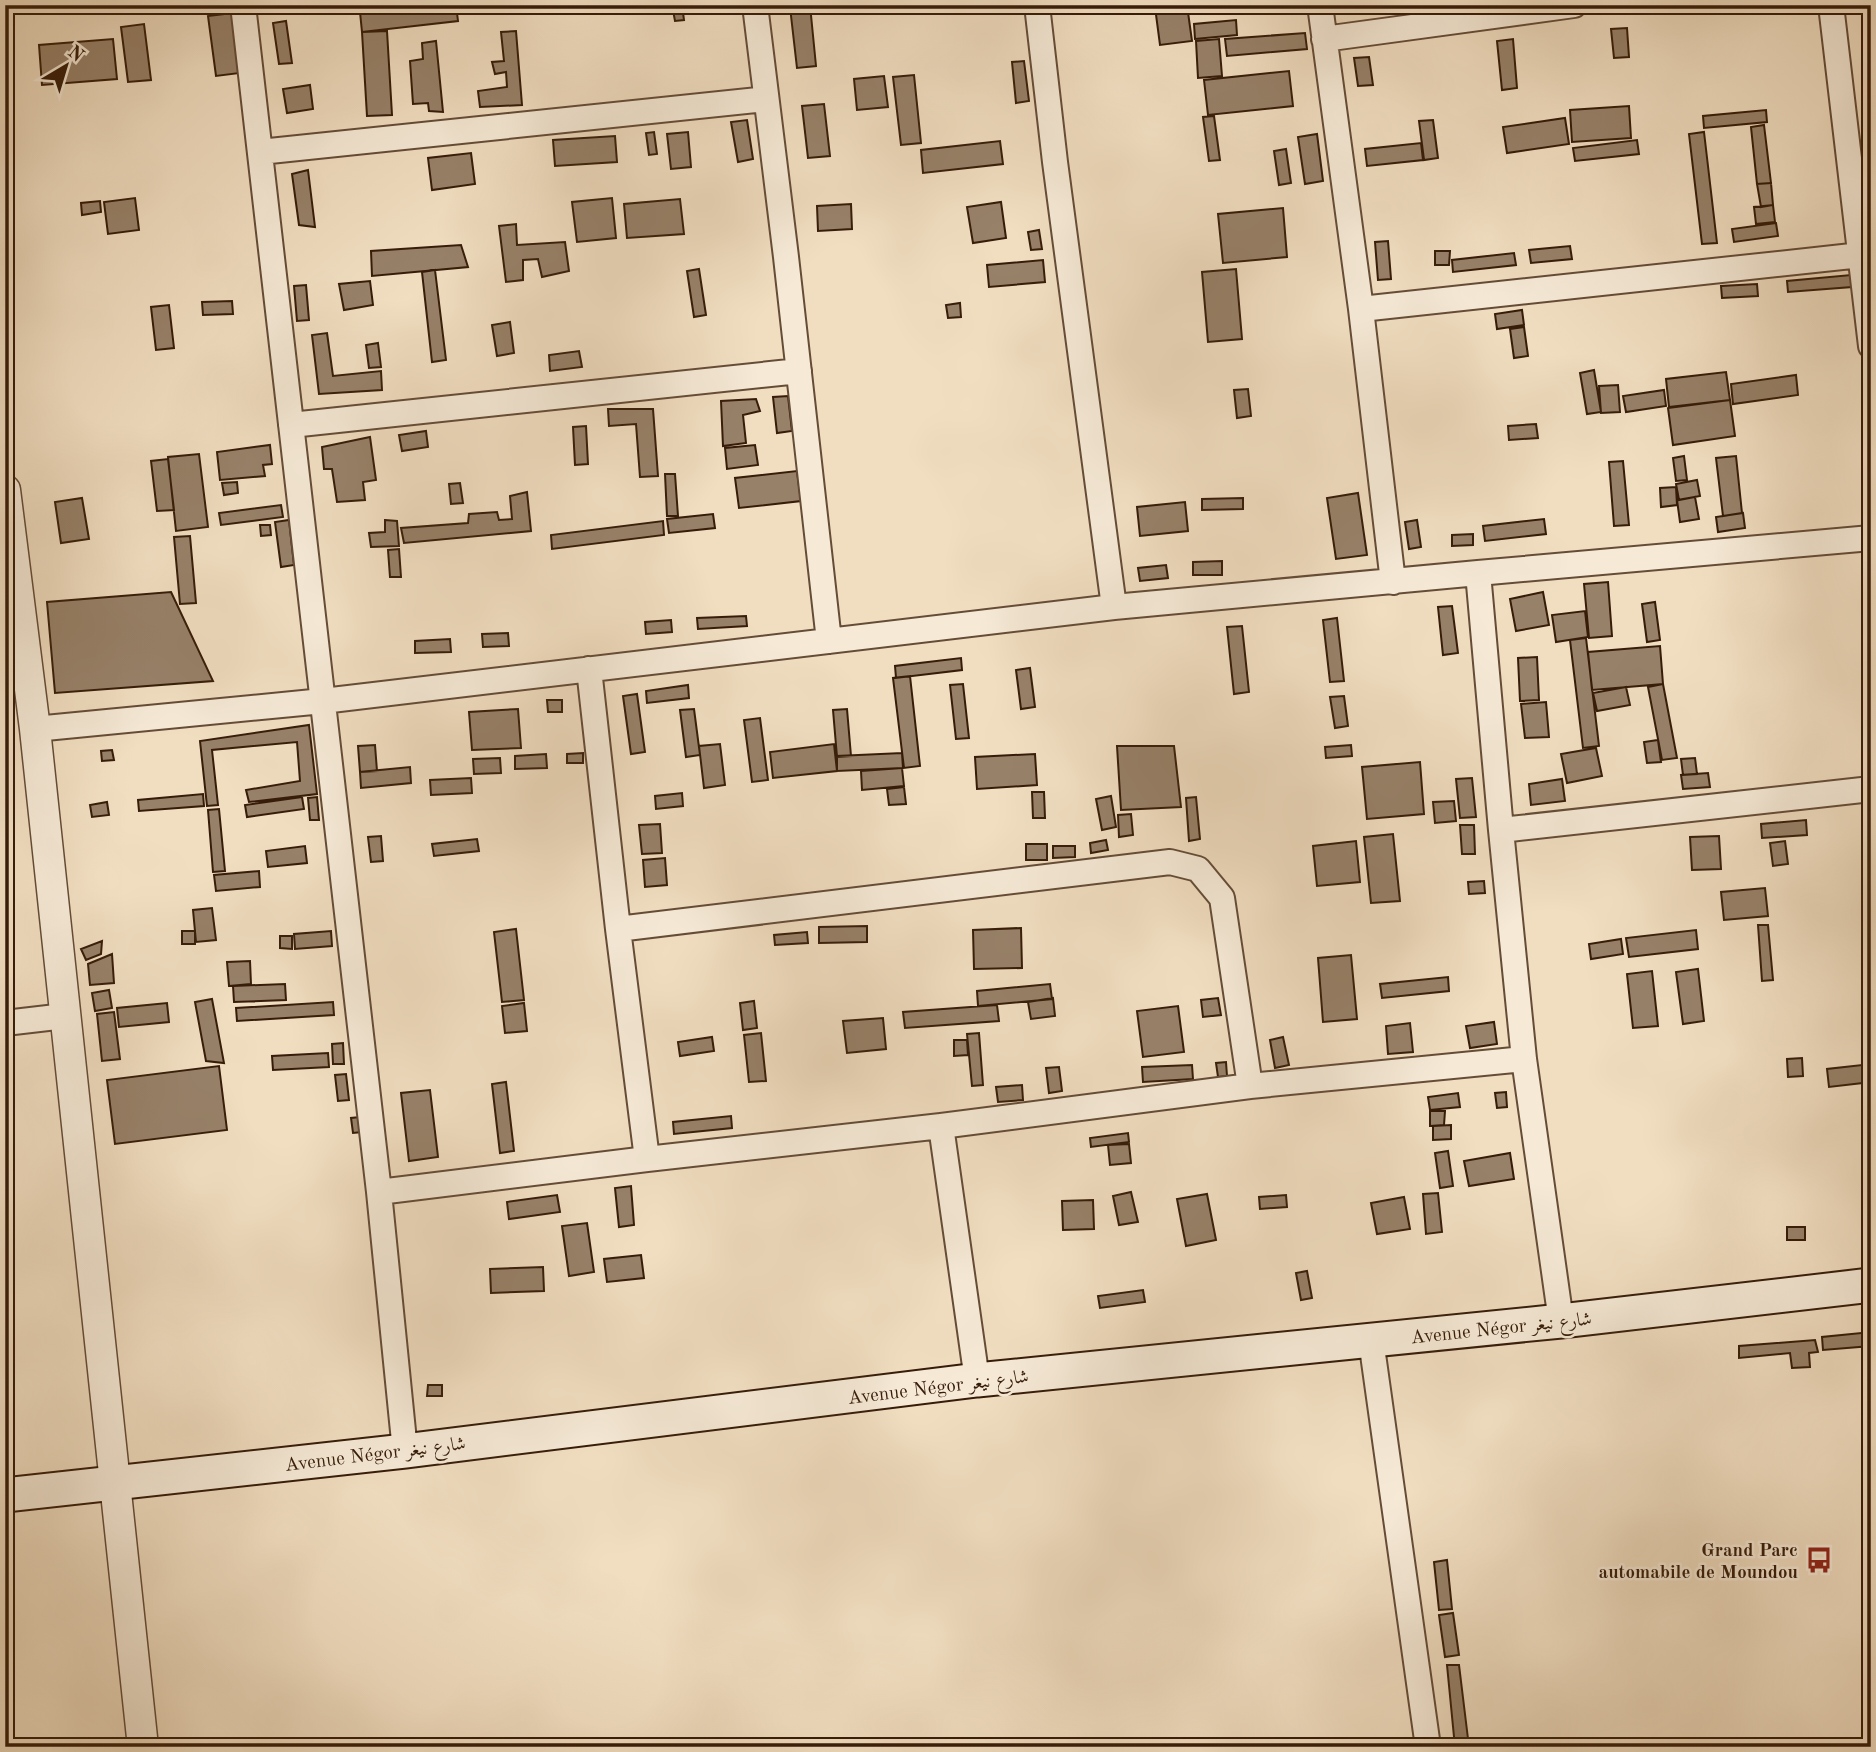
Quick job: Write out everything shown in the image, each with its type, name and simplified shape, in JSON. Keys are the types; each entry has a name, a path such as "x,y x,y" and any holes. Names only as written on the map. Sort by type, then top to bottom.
{"main road":[{"name":"Avenue Négor شارع نيغر","path":"5,1495 405,1451 977,1380 1561,1321 1871,1285"}],"street":[{"path":"243,5 379,1192 405,1451"},
{"path":"755,5 830,641"},
{"path":"1037,5 1114,607"},
{"path":"1320,5 1361,309 1393,582"},
{"path":"1324,39 1574,5"},
{"path":"1831,5 1871,346"},
{"path":"260,152 766,99"},
{"path":"1361,309 1861,255"},
{"path":"291,425 799,371"},
{"path":"5,490 35,729 143,1747"},
{"path":"35,729 323,701 1114,607 1871,538"},
{"path":"1478,573 1524,1059 1561,1321"},
{"path":"589,669 647,1159"},
{"path":"1501,830 1871,789"},
{"path":"618,929 1156,863 1179,864 1198,869 1222,898 1250,1086"},
{"path":"5,1023 65,1016"},
{"path":"379,1192 941,1126 1250,1086 1524,1059"},
{"path":"941,1126 977,1380"},
{"path":"1371,1340 1428,1747"}],"building":[{"path":"416,5 456,5 458,21 362,32 360,12"},
{"path":"672,5 682,5 684,20 675,21"},
{"path":"810,5 816,66 797,68 790,7"},
{"path":"1187,5 1192,41 1160,45 1155,7"},
{"path":"233,13 240,73 216,76 208,16"},
{"path":"1236,20 1237,35 1195,39 1194,24"},
{"path":"286,21 292,63 279,64 273,23"},
{"path":"144,24 151,80 128,82 121,27"},
{"path":"1627,28 1629,57 1614,58 1611,29"},
{"path":"387,31 392,115 367,116 362,32"},
{"path":"516,31 522,105 480,107 478,91 507,87 506,72 495,74 492,62 504,61 501,32"},
{"path":"1305,33 1307,49 1227,56 1225,39"},
{"path":"113,39 117,79 42,85 39,45"},
{"path":"1219,39 1222,76 1198,78 1196,41"},
{"path":"1513,39 1517,88 1502,90 1497,41"},
{"path":"436,41 443,112 429,111 428,103 413,104 410,61 423,59 422,43"},
{"path":"1369,57 1373,85 1358,86 1354,58"},
{"path":"1024,61 1029,101 1016,103 1012,62"},
{"path":"1289,71 1293,106 1208,115 1204,80"},
{"path":"914,75 921,143 901,145 893,77"},
{"path":"884,76 888,107 857,110 854,79"},
{"path":"310,85 313,109 287,113 283,89"},
{"path":"824,104 830,156 808,158 802,106"},
{"path":"1629,106 1631,138 1572,142 1570,110"},
{"path":"1766,110 1767,122 1704,128 1703,116"},
{"path":"1214,116 1220,160 1209,161 1203,117"},
{"path":"1565,118 1569,144 1507,153 1503,127"},
{"path":"747,120 753,159 738,162 731,122"},
{"path":"1433,120 1438,158 1424,160 1419,121"},
{"path":"1764,125 1771,183 1757,184 1751,127"},
{"path":"654,132 657,154 649,155 646,133"},
{"path":"688,132 691,167 671,169 667,134"},
{"path":"1704,132 1717,243 1702,244 1689,134"},
{"path":"1317,134 1323,181 1305,184 1298,137"},
{"path":"615,136 617,162 555,166 553,140"},
{"path":"1637,140 1639,154 1575,161 1573,148"},
{"path":"1000,141 1003,164 923,173 921,150"},
{"path":"1421,143 1423,160 1367,166 1365,149"},
{"path":"1286,149 1291,183 1279,185 1274,151"},
{"path":"471,153 475,184 432,190 428,158"},
{"path":"308,170 315,227 299,225 292,174"},
{"path":"1771,183 1773,205 1761,207 1757,184"},
{"path":"135,198 139,230 108,234 104,202"},
{"path":"612,198 616,238 577,242 572,202"},
{"path":"680,199 684,234 627,238 624,204"},
{"path":"100,201 101,212 82,215 81,203"},
{"path":"1001,202 1006,238 973,243 967,207"},
{"path":"851,204 852,229 818,231 817,206"},
{"path":"1773,205 1775,222 1756,224 1754,207"},
{"path":"1283,208 1287,257 1223,263 1218,214"},
{"path":"1776,223 1778,236 1734,242 1732,229"},
{"path":"516,224 517,245 565,242 569,271 542,277 538,259 523,260 523,280 506,282 499,226"},
{"path":"1039,230 1042,249 1031,250 1028,232"},
{"path":"1388,241 1391,279 1378,280 1375,242"},
{"path":"461,245 468,267 372,276 371,251"},
{"path":"1570,246 1572,259 1531,263 1529,250"},
{"path":"1435,251 1450,251 1449,265 1435,265"},
{"path":"1514,253 1516,265 1453,272 1452,260"},
{"path":"1043,260 1045,282 989,287 987,265"},
{"path":"699,269 706,315 694,317 687,271"},
{"path":"1236,269 1242,339 1208,342 1202,272"},
{"path":"435,270 446,360 432,362 422,272"},
{"path":"1851,275 1852,287 1788,292 1787,281"},
{"path":"370,281 373,305 344,310 339,284"},
{"path":"1757,284 1758,296 1722,298 1721,286"},
{"path":"306,285 309,320 297,321 294,286"},
{"path":"232,301 233,314 203,315 202,302"},
{"path":"960,303 961,317 948,318 946,305"},
{"path":"169,305 174,348 156,350 151,307"},
{"path":"1522,310 1524,325 1497,329 1495,314"},
{"path":"510,322 514,353 497,356 492,325"},
{"path":"1524,327 1528,356 1514,358 1510,329"},
{"path":"327,333 333,376 381,371 382,390 319,394 312,335"},
{"path":"378,343 381,367 369,368 366,345"},
{"path":"579,351 582,367 550,371 549,355"},
{"path":"1594,370 1601,412 1587,414 1580,373"},
{"path":"1726,372 1730,400 1669,407 1666,379"},
{"path":"1796,375 1798,395 1733,404 1731,384"},
{"path":"1618,385 1620,412 1601,413 1599,386"},
{"path":"1248,389 1251,416 1237,418 1234,390"},
{"path":"1664,390 1666,406 1626,412 1623,396"},
{"path":"788,396 792,431 777,433 773,397"},
{"path":"756,399 760,411 743,415 746,443 723,446 721,401"},
{"path":"1730,400 1735,436 1673,445 1668,408"},
{"path":"608,409 653,409 658,476 640,477 636,424 609,426"},
{"path":"1536,424 1538,438 1509,440 1508,426"},
{"path":"586,426 588,464 575,465 573,427"},
{"path":"426,431 428,447 402,451 399,435"},
{"path":"370,437 376,480 363,482 365,500 337,502 332,469 324,469 322,447"},
{"path":"270,445 272,464 263,465 265,476 220,480 217,452"},
{"path":"755,445 758,465 727,469 725,448"},
{"path":"199,454 208,527 176,531 168,457"},
{"path":"1684,456 1687,480 1676,481 1673,458"},
{"path":"1736,456 1742,513 1723,516 1716,458"},
{"path":"168,459 174,510 157,511 151,461"},
{"path":"1623,461 1629,525 1614,526 1609,462"},
{"path":"797,471 801,501 739,508 735,478"},
{"path":"665,474 675,474 678,516 667,516"},
{"path":"1697,480 1700,496 1679,500 1676,484"},
{"path":"237,482 238,493 224,495 222,483"},
{"path":"460,483 463,503 451,504 449,484"},
{"path":"1676,487 1677,505 1661,507 1660,488"},
{"path":"527,492 531,531 404,543 401,528 468,523 469,514 497,512 499,520 512,519 510,496"},
{"path":"1358,493 1367,555 1336,559 1327,498"},
{"path":"1695,497 1699,519 1680,522 1677,500"},
{"path":"82,498 89,539 61,543 55,502"},
{"path":"1243,498 1243,509 1202,510 1202,499"},
{"path":"1185,502 1188,531 1140,536 1137,507"},
{"path":"281,505 283,517 221,525 219,513"},
{"path":"1743,513 1745,528 1718,532 1716,517"},
{"path":"713,514 715,528 669,533 667,519"},
{"path":"1544,519 1546,534 1485,541 1483,526"},
{"path":"289,520 294,565 281,567 275,522"},
{"path":"385,520 397,521 399,546 371,547 369,533 385,532"},
{"path":"1417,520 1421,547 1409,549 1405,522"},
{"path":"663,521 664,535 552,549 551,535"},
{"path":"260,525 270,525 271,535 261,536"},
{"path":"1473,534 1473,545 1452,546 1452,535"},
{"path":"190,536 196,603 180,604 174,537"},
{"path":"399,549 401,577 390,577 388,550"},
{"path":"1222,561 1222,575 1193,575 1193,562"},
{"path":"1166,565 1168,578 1140,581 1138,568"},
{"path":"1608,582 1612,636 1589,638 1584,584"},
{"path":"171,592 213,681 55,693 47,602"},
{"path":"1543,592 1549,625 1516,631 1510,599"},
{"path":"1655,602 1660,640 1647,642 1642,604"},
{"path":"1452,606 1458,653 1443,655 1438,607"},
{"path":"1585,611 1588,637 1556,642 1552,615"},
{"path":"746,616 747,626 698,629 697,618"},
{"path":"1337,618 1344,681 1330,682 1323,620"},
{"path":"671,620 672,632 646,634 645,622"},
{"path":"1242,626 1249,692 1234,694 1227,627"},
{"path":"508,633 509,646 483,647 482,634"},
{"path":"1586,638 1599,746 1583,748 1570,640"},
{"path":"450,639 451,652 415,653 415,641"},
{"path":"1660,646 1663,684 1592,690 1588,652"},
{"path":"1537,657 1539,700 1520,701 1518,658"},
{"path":"961,658 962,670 896,678 895,666"},
{"path":"1030,668 1035,707 1021,709 1016,670"},
{"path":"910,676 920,766 904,768 893,678"},
{"path":"963,684 969,738 956,739 950,685"},
{"path":"1663,684 1677,758 1662,760 1648,687"},
{"path":"688,685 689,698 647,703 646,691"},
{"path":"1626,687 1630,705 1597,711 1593,693"},
{"path":"637,694 645,752 631,754 623,696"},
{"path":"1344,696 1348,726 1335,728 1330,697"},
{"path":"547,700 562,700 562,712 548,712"},
{"path":"1546,702 1549,737 1525,738 1521,704"},
{"path":"518,709 521,748 472,750 469,712"},
{"path":"694,709 700,755 686,757 680,710"},
{"path":"847,709 851,756 837,757 833,710"},
{"path":"760,718 768,780 752,782 744,720"},
{"path":"309,725 317,794 249,802 246,790 300,781 297,742 212,750 218,805 207,806 200,741"},
{"path":"1658,740 1661,762 1647,763 1644,742"},
{"path":"720,744 725,785 704,788 699,746"},
{"path":"834,744 837,771 773,778 770,752"},
{"path":"375,745 377,771 360,772 358,746"},
{"path":"1351,745 1352,756 1326,758 1325,747"},
{"path":"1117,746 1174,746 1181,807 1121,810"},
{"path":"1596,748 1602,776 1567,783 1561,754"},
{"path":"112,750 114,760 102,761 101,751"},
{"path":"583,753 583,763 567,763 567,754"},
{"path":"902,753 903,768 837,771 837,756"},
{"path":"546,754 547,768 515,769 515,756"},
{"path":"1035,754 1037,785 977,789 975,757"},
{"path":"500,758 501,773 474,774 473,759"},
{"path":"1695,758 1697,774 1683,775 1681,759"},
{"path":"1420,762 1424,814 1367,819 1362,767"},
{"path":"410,767 411,783 361,788 360,772"},
{"path":"902,768 904,786 862,790 861,771"},
{"path":"1708,773 1710,787 1683,789 1681,775"},
{"path":"471,778 472,793 431,795 430,780"},
{"path":"1472,778 1476,817 1460,818 1456,779"},
{"path":"1562,779 1565,801 1531,805 1529,784"},
{"path":"904,787 906,804 889,805 887,789"},
{"path":"1032,792 1044,792 1045,818 1033,818"},
{"path":"682,793 683,806 656,809 655,796"},
{"path":"203,794 204,806 139,811 138,800"},
{"path":"1111,796 1116,827 1102,830 1096,799"},
{"path":"302,797 304,809 247,817 245,805"},
{"path":"317,797 319,820 310,820 308,798"},
{"path":"1196,797 1200,839 1189,841 1186,798"},
{"path":"1454,801 1456,821 1435,823 1433,802"},
{"path":"107,802 109,815 92,817 90,805"},
{"path":"219,809 225,871 213,872 208,810"},
{"path":"1131,814 1133,835 1119,837 1118,815"},
{"path":"1806,820 1807,835 1762,838 1761,824"},
{"path":"660,824 662,853 642,854 639,825"},
{"path":"1460,825 1474,825 1475,854 1462,854"},
{"path":"1393,834 1400,901 1371,903 1364,837"},
{"path":"381,836 383,861 371,862 368,837"},
{"path":"1719,836 1721,869 1692,870 1690,837"},
{"path":"477,839 479,851 434,856 432,844"},
{"path":"1106,840 1108,850 1091,853 1090,843"},
{"path":"1356,841 1360,882 1317,886 1313,846"},
{"path":"1785,841 1788,864 1773,866 1770,843"},
{"path":"1026,844 1047,844 1047,860 1026,860"},
{"path":"305,846 307,863 268,867 266,851"},
{"path":"1053,846 1075,846 1075,857 1053,858"},
{"path":"665,858 667,885 645,887 643,860"},
{"path":"259,871 260,887 216,891 214,875"},
{"path":"1484,881 1485,893 1469,894 1468,882"},
{"path":"1765,888 1768,916 1724,920 1721,892"},
{"path":"212,908 216,940 196,942 193,910"},
{"path":"1758,925 1768,925 1773,980 1762,981"},
{"path":"867,926 867,942 819,943 819,927"},
{"path":"1021,928 1022,968 974,969 973,930"},
{"path":"516,929 524,1000 502,1002 494,932"},
{"path":"1696,930 1698,949 1629,957 1626,938"},
{"path":"182,931 195,931 195,944 182,944"},
{"path":"331,931 332,946 295,949 294,934"},
{"path":"807,932 808,943 775,945 774,935"},
{"path":"280,936 292,936 292,949 280,948"},
{"path":"1621,939 1623,954 1591,959 1589,944"},
{"path":"102,941 101,954 86,960 81,949"},
{"path":"112,954 114,983 90,985 88,964"},
{"path":"1351,955 1357,1019 1323,1022 1318,958"},
{"path":"250,961 251,984 229,986 227,962"},
{"path":"1698,969 1704,1021 1683,1024 1676,972"},
{"path":"1652,971 1658,1026 1633,1028 1627,974"},
{"path":"1448,977 1449,991 1382,998 1380,984"},
{"path":"285,984 286,1000 234,1002 233,986"},
{"path":"1050,984 1052,999 978,1006 977,991"},
{"path":"109,990 112,1008 95,1011 92,993"},
{"path":"1053,998 1055,1016 1031,1019 1028,1002"},
{"path":"1218,998 1221,1015 1203,1017 1201,1000"},
{"path":"212,999 224,1063 206,1061 195,1002"},
{"path":"754,1001 757,1028 743,1030 740,1003"},
{"path":"333,1002 334,1015 237,1021 236,1008"},
{"path":"167,1003 169,1022 119,1027 117,1008"},
{"path":"524,1003 527,1031 505,1033 502,1006"},
{"path":"997,1005 999,1021 905,1028 903,1012"},
{"path":"1178,1006 1184,1052 1143,1057 1137,1011"},
{"path":"114,1012 120,1059 102,1061 97,1014"},
{"path":"883,1018 886,1049 847,1053 843,1021"},
{"path":"1494,1022 1497,1044 1470,1048 1466,1026"},
{"path":"1410,1023 1413,1052 1388,1054 1386,1026"},
{"path":"761,1033 766,1081 749,1082 744,1035"},
{"path":"979,1033 983,1085 972,1086 967,1034"},
{"path":"712,1037 714,1051 680,1056 678,1042"},
{"path":"1283,1037 1289,1065 1275,1068 1270,1040"},
{"path":"954,1040 967,1040 968,1055 954,1056"},
{"path":"343,1043 344,1064 333,1064 332,1044"},
{"path":"7,1053 12,1103 5,1104 5,1054"},
{"path":"328,1053 329,1067 273,1070 272,1056"},
{"path":"1802,1058 1803,1076 1788,1077 1787,1059"},
{"path":"1226,1062 1227,1076 1218,1077 1216,1063"},
{"path":"1871,1064 1871,1082 1829,1087 1827,1069"},
{"path":"1192,1065 1193,1079 1143,1082 1142,1067"},
{"path":"219,1066 227,1130 115,1144 107,1080"},
{"path":"1059,1067 1062,1091 1049,1093 1046,1068"},
{"path":"346,1074 349,1100 338,1101 335,1075"},
{"path":"506,1082 514,1151 500,1153 492,1084"},
{"path":"1022,1085 1023,1100 998,1102 996,1087"},
{"path":"430,1090 438,1157 409,1161 401,1093"},
{"path":"1506,1092 1507,1107 1497,1108 1495,1093"},
{"path":"1458,1093 1460,1107 1430,1110 1428,1097"},
{"path":"1430,1111 1445,1111 1444,1125 1430,1126"},
{"path":"731,1116 732,1128 674,1134 673,1122"},
{"path":"360,1117 362,1132 353,1133 351,1118"},
{"path":"1451,1125 1451,1139 1433,1140 1433,1126"},
{"path":"1128,1133 1129,1142 1091,1147 1090,1138"},
{"path":"1129,1144 1131,1163 1110,1165 1108,1145"},
{"path":"1448,1151 1453,1186 1440,1188 1435,1153"},
{"path":"1510,1153 1514,1179 1469,1186 1464,1161"},
{"path":"631,1186 634,1225 619,1227 615,1188"},
{"path":"1131,1192 1138,1222 1119,1225 1113,1196"},
{"path":"1438,1193 1442,1232 1426,1234 1423,1194"},
{"path":"1207,1194 1216,1240 1186,1246 1177,1199"},
{"path":"557,1195 560,1212 509,1219 507,1202"},
{"path":"1286,1195 1287,1207 1260,1209 1259,1197"},
{"path":"1404,1197 1410,1229 1377,1234 1371,1203"},
{"path":"1093,1200 1094,1229 1063,1230 1062,1201"},
{"path":"587,1223 594,1272 569,1276 562,1226"},
{"path":"1787,1227 1805,1227 1805,1240 1787,1240"},
{"path":"641,1255 644,1278 607,1282 604,1259"},
{"path":"543,1267 544,1291 491,1293 490,1269"},
{"path":"1307,1271 1312,1298 1301,1300 1296,1273"},
{"path":"1143,1290 1145,1302 1100,1308 1098,1296"},
{"path":"1871,1332 1871,1346 1823,1350 1822,1337"},
{"path":"1815,1340 1818,1352 1809,1353 1810,1367 1792,1368 1790,1353 1739,1358 1739,1346"},
{"path":"428,1385 442,1385 442,1396 427,1396"},
{"path":"1447,1560 1452,1609 1439,1610 1434,1562"},
{"path":"1453,1613 1459,1655 1445,1657 1439,1615"},
{"path":"1447,1665 1459,1665 1469,1747 1455,1747"}],"place":[{"name":"Grand Parc automabile de Moundou","path":"1819,1560"}]}
